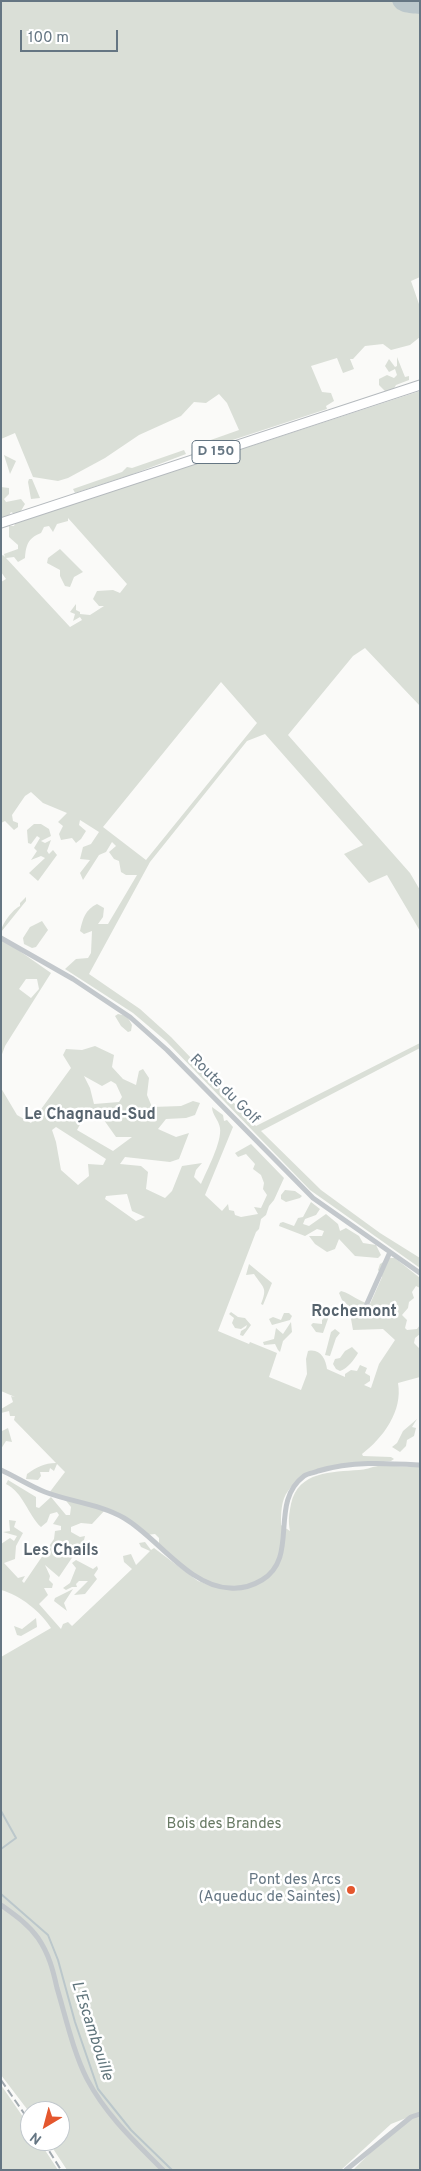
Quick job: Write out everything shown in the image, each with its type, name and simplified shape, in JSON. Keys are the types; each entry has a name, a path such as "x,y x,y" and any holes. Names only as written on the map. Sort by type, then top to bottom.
{"main road":[{"name":"D 150","path":"1,523 420,384"}],"street":[{"name":"Route du Golf","path":"1,938 73,979 130,1016 167,1050 313,1198 420,1272"},
{"path":"365,1308 390,1252"},
{"path":"1,1470 45,1492 107,1510 125,1518 185,1568 209,1584 228,1588 244,1588 270,1575 278,1565 282,1550 284,1512 288,1497 296,1484 306,1474 363,1463 420,1465"},
{"path":"1,1905 22,1921 38,1938 49,1957 86,2077 105,2109 121,2129 163,2170"},
{"path":"346,2170 411,2117 420,2114"}],"green space":[{"path":"1,1 420,1 420,277 411,281 420,307 420,337 410,345 391,350 383,344 365,346 353,359 350,359 354,369 343,373 337,358 311,366 322,392 331,393 334,401 326,406 327,409 196,452 191,447 239,430 227,403 219,394 206,403 194,402 181,416 139,435 105,458 68,478 58,481 33,477 15,433 1,439"},
{"path":"397,357 405,377 409,376 409,380 396,385 392,392 386,392 379,385 379,379 387,375 394,378 397,375 395,369 389,372 385,366 389,359 395,367 397,366"},
{"path":"420,391 420,706 365,648 353,656 288,735 410,873 420,890 420,931 387,875 369,883 344,854 363,845 265,734 247,741 150,862 89,974 140,1009 171,1037 256,1126 420,1043 420,1048 261,1131 321,1190 380,1233 420,1258 420,1268 310,1190 166,1041 133,1013 65,969 76,959 88,958 91,953 92,931 84,934 80,931 87,912 97,904 104,908 103,917 98,924 108,924 137,875 126,875 121,872 119,861 114,859 109,852 116,846 112,842 106,852 99,855 83,880 80,873 90,860 80,859 83,847 91,844 99,832 80,820 79,825 86,831 81,839 76,843 72,838 61,840 59,834 63,826 58,822 67,813 43,803 31,792 25,796 12,815 13,821 18,823 18,827 14,830 5,821 1,823 1,582 6,579 1,572 1,556 5,557 4,554 18,549 18,545 9,537 9,526 14,526 17,519 73,504","holes":["68,518 127,584 120,593 113,590 97,591 93,599 99,606 104,606 90,615 80,614 76,610 76,604 70,612 75,614 73,621 80,617 82,620 70,627 6,558 14,557 18,562 25,558 28,542 33,537 41,533 44,527 49,526 53,532 57,524 68,521","221,682 257,723 146,860 103,827"]},
{"path":"184,450 186,454 133,474 130,477 124,477 75,493 73,489 122,472 127,467 132,468"},
{"path":"4,455 16,461 10,474"},
{"path":"29,479 32,479 40,498 31,499"},
{"path":"1,487 9,488 9,494 4,499 6,502 21,499 25,504 18,516 11,512 7,519 1,521"},
{"path":"60,549 83,572 74,577 70,587 65,586 60,576 60,570 47,563 48,558"},
{"path":"34,824 41,824 49,829 51,836 41,841 45,843 51,840 47,851 49,854 53,850 57,855 38,881 29,873 45,858 41,856 31,860 37,851 34,848 40,838 37,836 31,844 28,843 27,830"},
{"path":"26,897 26,901 1,932 8,918"},
{"path":"42,921 48,930 36,947 32,948 24,944 23,938 30,927"},
{"path":"1,938 51,973 5,1046 1,1057","holes":["26,979 37,979 39,989 31,998 19,989"]},
{"path":"118,1014 127,1016 132,1025 131,1031 128,1032 121,1026 115,1016"},
{"name":"Bois des Brandes","path":"95,1046 114,1055 112,1067 123,1079 136,1085 139,1071 143,1069 149,1078 147,1095 152,1107 181,1106 193,1101 200,1103 195,1115 186,1118 166,1119 158,1129 176,1137 189,1133 179,1159 170,1162 125,1157 120,1164 141,1166 148,1172 146,1189 165,1198 172,1191 182,1166 202,1163 196,1170 194,1177 201,1184 219,1141 220,1134 220,1128 212,1107 223,1115 224,1121 227,1120 233,1127 205,1195 222,1211 228,1204 229,1210 234,1211 235,1215 241,1217 258,1214 254,1207 261,1208 267,1195 263,1189 264,1183 261,1175 253,1169 255,1164 246,1154 238,1157 235,1153 251,1144 284,1178 266,1215 261,1219 259,1229 256,1232 218,1331 277,1353 269,1377 301,1390 307,1374 306,1359 308,1351 316,1351 322,1355 327,1369 345,1377 345,1374 351,1370 357,1371 360,1365 367,1368 365,1373 370,1376 370,1381 364,1385 371,1388 379,1364 395,1340 383,1329 353,1330 351,1319 357,1313 342,1300 339,1293 341,1291 345,1292 362,1302 370,1304 382,1277 378,1270 380,1264 390,1258 395,1258 420,1278 420,1288 416,1286 412,1292 414,1298 409,1302 408,1308 402,1315 407,1320 405,1328 407,1330 417,1329 420,1325 420,1334 415,1338 414,1343 420,1349 420,1377 398,1383 397,1404 390,1423 370,1448 362,1454 363,1456 391,1457 394,1459 391,1461 335,1468 307,1476 288,1491 282,1507 281,1525 290,1531 289,1514 291,1504 295,1493 308,1479 327,1473 361,1470 378,1466 420,1467 420,2170 353,2170 395,2128 419,2113 391,2124 341,2170 67,2170 55,2151 70,2151 70,2101 21,2101 1,2075 1,1657 51,1628 42,1616 29,1605 8,1592 1,1590 1,1544 10,1538 14,1541 17,1536 3,1532 10,1531 9,1520 16,1521 14,1527 23,1533 16,1546 15,1559 4,1563 18,1578 25,1576 22,1581 24,1583 54,1539 55,1531 61,1530 61,1526 53,1524 59,1515 57,1512 50,1514 47,1522 41,1527 17,1492 6,1484 8,1480 36,1497 36,1507 39,1508 51,1497 66,1515 70,1515 71,1507 63,1497 49,1493 65,1472 57,1464 54,1471 50,1468 49,1472 40,1472 41,1476 38,1480 26,1479 27,1474 37,1467 56,1463 14,1420 15,1416 10,1416 9,1411 1,1413 1,1409 13,1402 11,1396 15,1397 1,1391 1,1088 17,1115 31,1123 71,1068 63,1055 66,1049 82,1050","holes":["84,1076 102,1086 111,1081 116,1084 122,1097 119,1102 94,1104 90,1088","79,1108 64,1121 59,1118 59,1110","99,1113 116,1137 132,1137 113,1151 77,1130 82,1121","56,1127 106,1159 103,1165 88,1164 89,1176 78,1185 61,1170 52,1130","127,1194 132,1211 145,1217 136,1221 105,1199 106,1196","106,1509 125,1518 146,1535 155,1534 159,1538 159,1546 185,1568 215,1587 198,1581 154,1548 151,1550 145,1542 139,1543 141,1547 150,1551 136,1565 131,1554 123,1556 124,1562 132,1569 72,1626 68,1622 63,1624 61,1629 39,1604 48,1595 44,1588 52,1588 53,1584 49,1580 50,1576 45,1565 59,1577 85,1536 80,1537 71,1532 71,1527 81,1523 92,1524"]},
{"path":"285,1190 295,1191 302,1196 286,1202 281,1199 281,1195"},
{"path":"311,1202 320,1209 316,1215 305,1219 303,1224 309,1226 326,1214 338,1224 340,1231 346,1228 359,1236 363,1243 376,1245 381,1255 378,1258 355,1256 339,1239 335,1249 327,1252 315,1244 309,1236 322,1236 324,1231 317,1229 305,1236 279,1226 283,1222 294,1226 298,1218 303,1217"},
{"path":"249,1264 272,1283 263,1305 261,1304 264,1294 262,1285 254,1274 246,1275"},
{"path":"231,1312 238,1317 245,1318 251,1325 243,1336 240,1335 241,1331 247,1325 241,1329 235,1328 232,1323 234,1318 229,1314"},
{"path":"284,1313 289,1313 292,1316 290,1320 272,1325 269,1319 273,1317 281,1320"},
{"path":"327,1315 329,1316 323,1333 316,1332 311,1325 313,1323 322,1324 322,1320"},
{"path":"291,1322 292,1332 283,1341 280,1352 275,1344 264,1345 263,1342 274,1339 276,1328 283,1334"},
{"path":"335,1329 340,1333 336,1338 330,1356 325,1355 331,1332"},
{"path":"352,1347 358,1353 355,1358 343,1370 336,1369 333,1364 335,1359 340,1358 345,1351"},
{"path":"417,1419 412,1427 416,1428 414,1436 407,1440 406,1446 400,1452 392,1447 397,1443 403,1431"},
{"path":"8,1428 12,1442 6,1441 1,1449 2,1431"},
{"path":"76,1560 93,1569 97,1566 98,1569 94,1575 97,1579 85,1594 74,1595 88,1581 79,1581 76,1584 77,1587 66,1590 63,1588 70,1583 76,1568 72,1563"},
{"path":"73,1589 64,1603 67,1611 54,1601 55,1598"},
{"path":"36,1618 37,1627 21,1636 17,1635 14,1626 22,1629"},
{"path":"1,2085 20,2113 20,2151 46,2151 58,2170 1,2170"}],"shaded area":[{"path":"392,1 420,1 420,14 399,10"}],"waterway":[{"name":"L'Escambouille","path":"1,1811 16,1838 1,1849"},
{"name":"L'Escambouille","path":"1,1894 48,1935 58,1960 75,2022 98,2089 131,2130 172,2170"}],"railway":[{"path":"1,2080 20,2108"},
{"path":"49,2151 61,2170"}],"place":[{"name":"Pont des Arcs (Aqueduc de Saintes)","path":"351,1890"}],"district":[{"name":"Le Chagnaud-Sud","path":"90,1116"},
{"name":"Rochemont","path":"354,1313"},
{"name":"Les Chails","path":"61,1552"}]}
